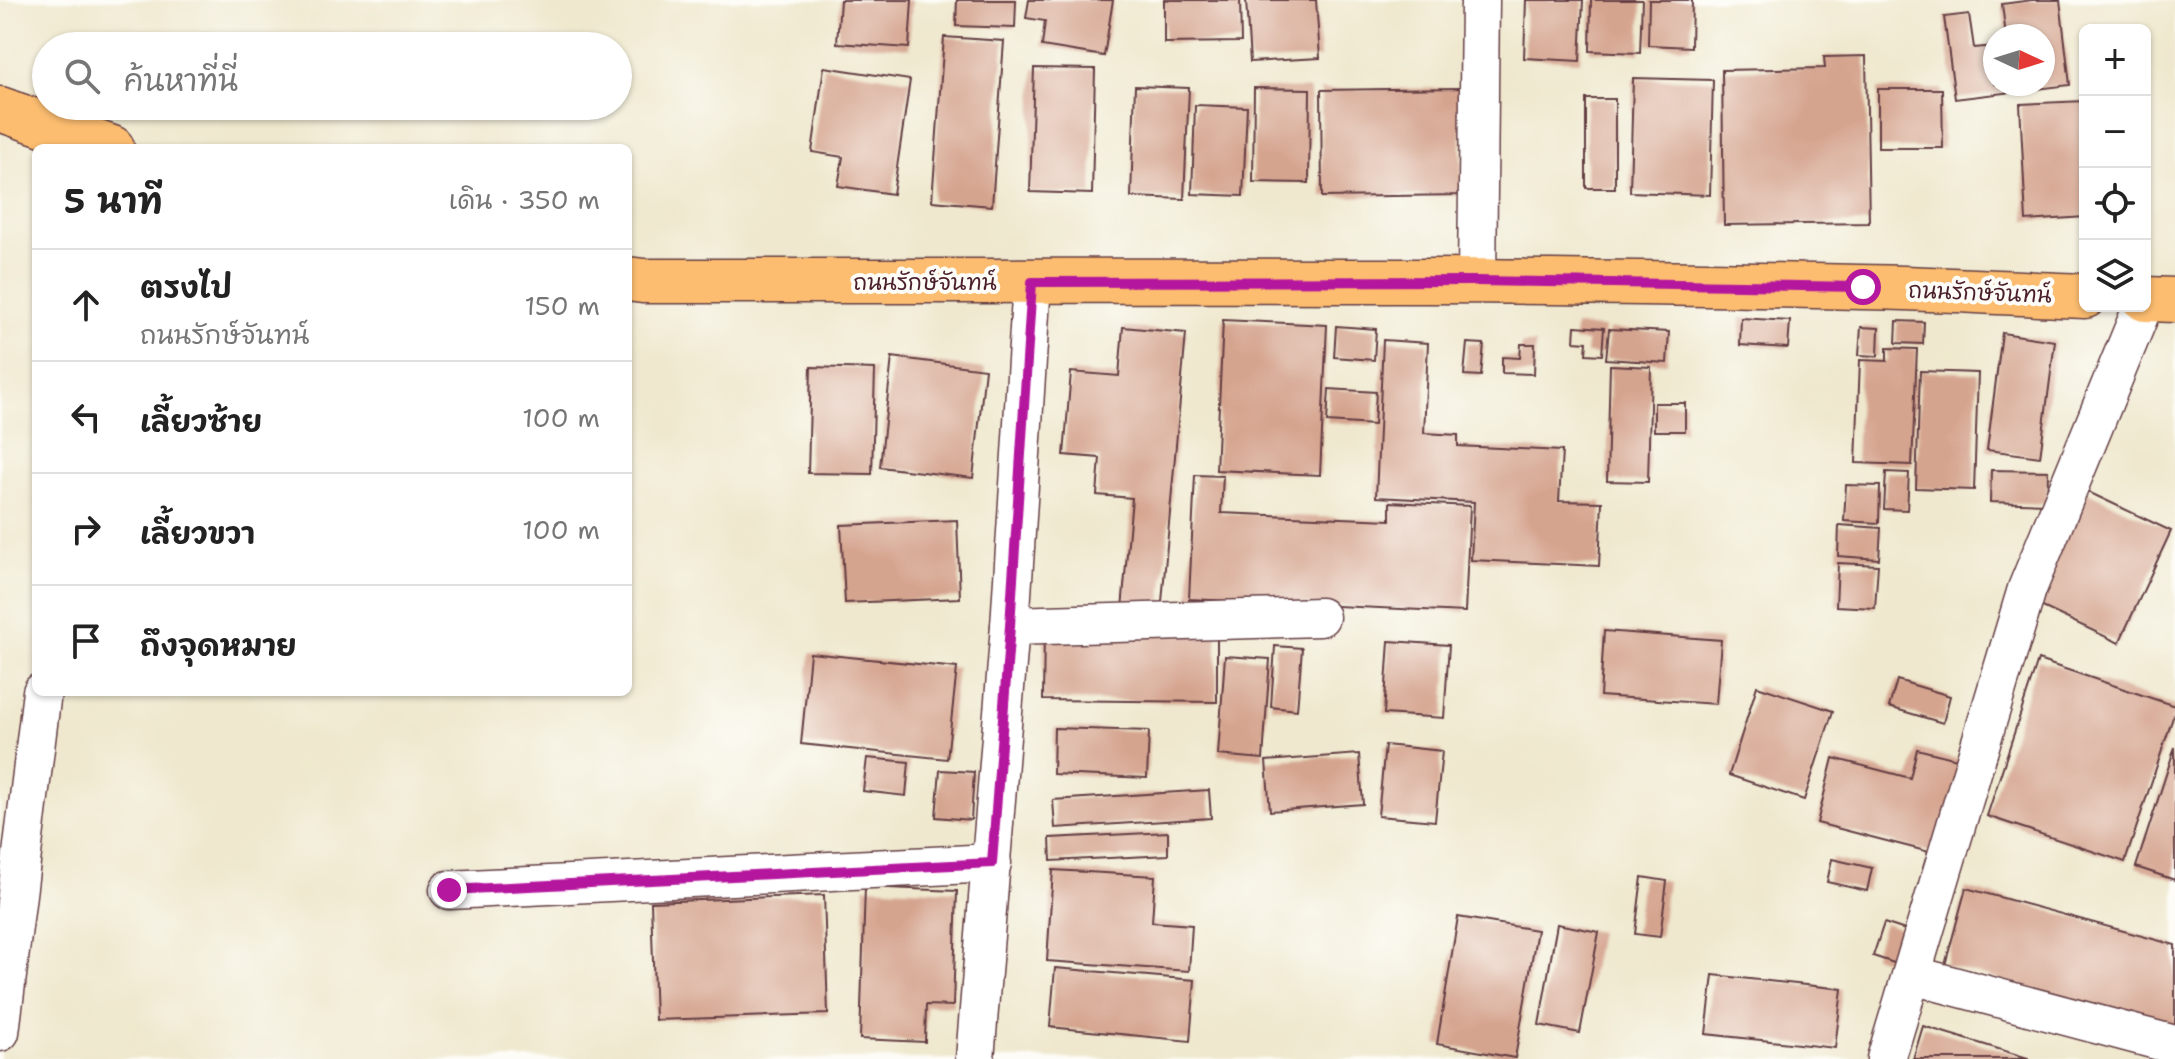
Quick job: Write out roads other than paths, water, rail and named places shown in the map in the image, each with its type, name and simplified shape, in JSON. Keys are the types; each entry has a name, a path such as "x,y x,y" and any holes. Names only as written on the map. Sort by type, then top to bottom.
{"main road":[{"path":"0,109 100,144"},
{"name":"ถนนรักษ์จันทน์","path":"632,280 1477,281 1863,287 2079,296"}],"street":[{"path":"1477,281 1480,0"},
{"path":"975,1059 1010,626 1032,282"},
{"path":"1886,1059 2027,589 2146,312"},
{"path":"1010,626 1320,617"},
{"path":"0,1032 5,955 41,696"},
{"path":"449,890 992,863"},
{"path":"1912,975 2175,1045"}]}
